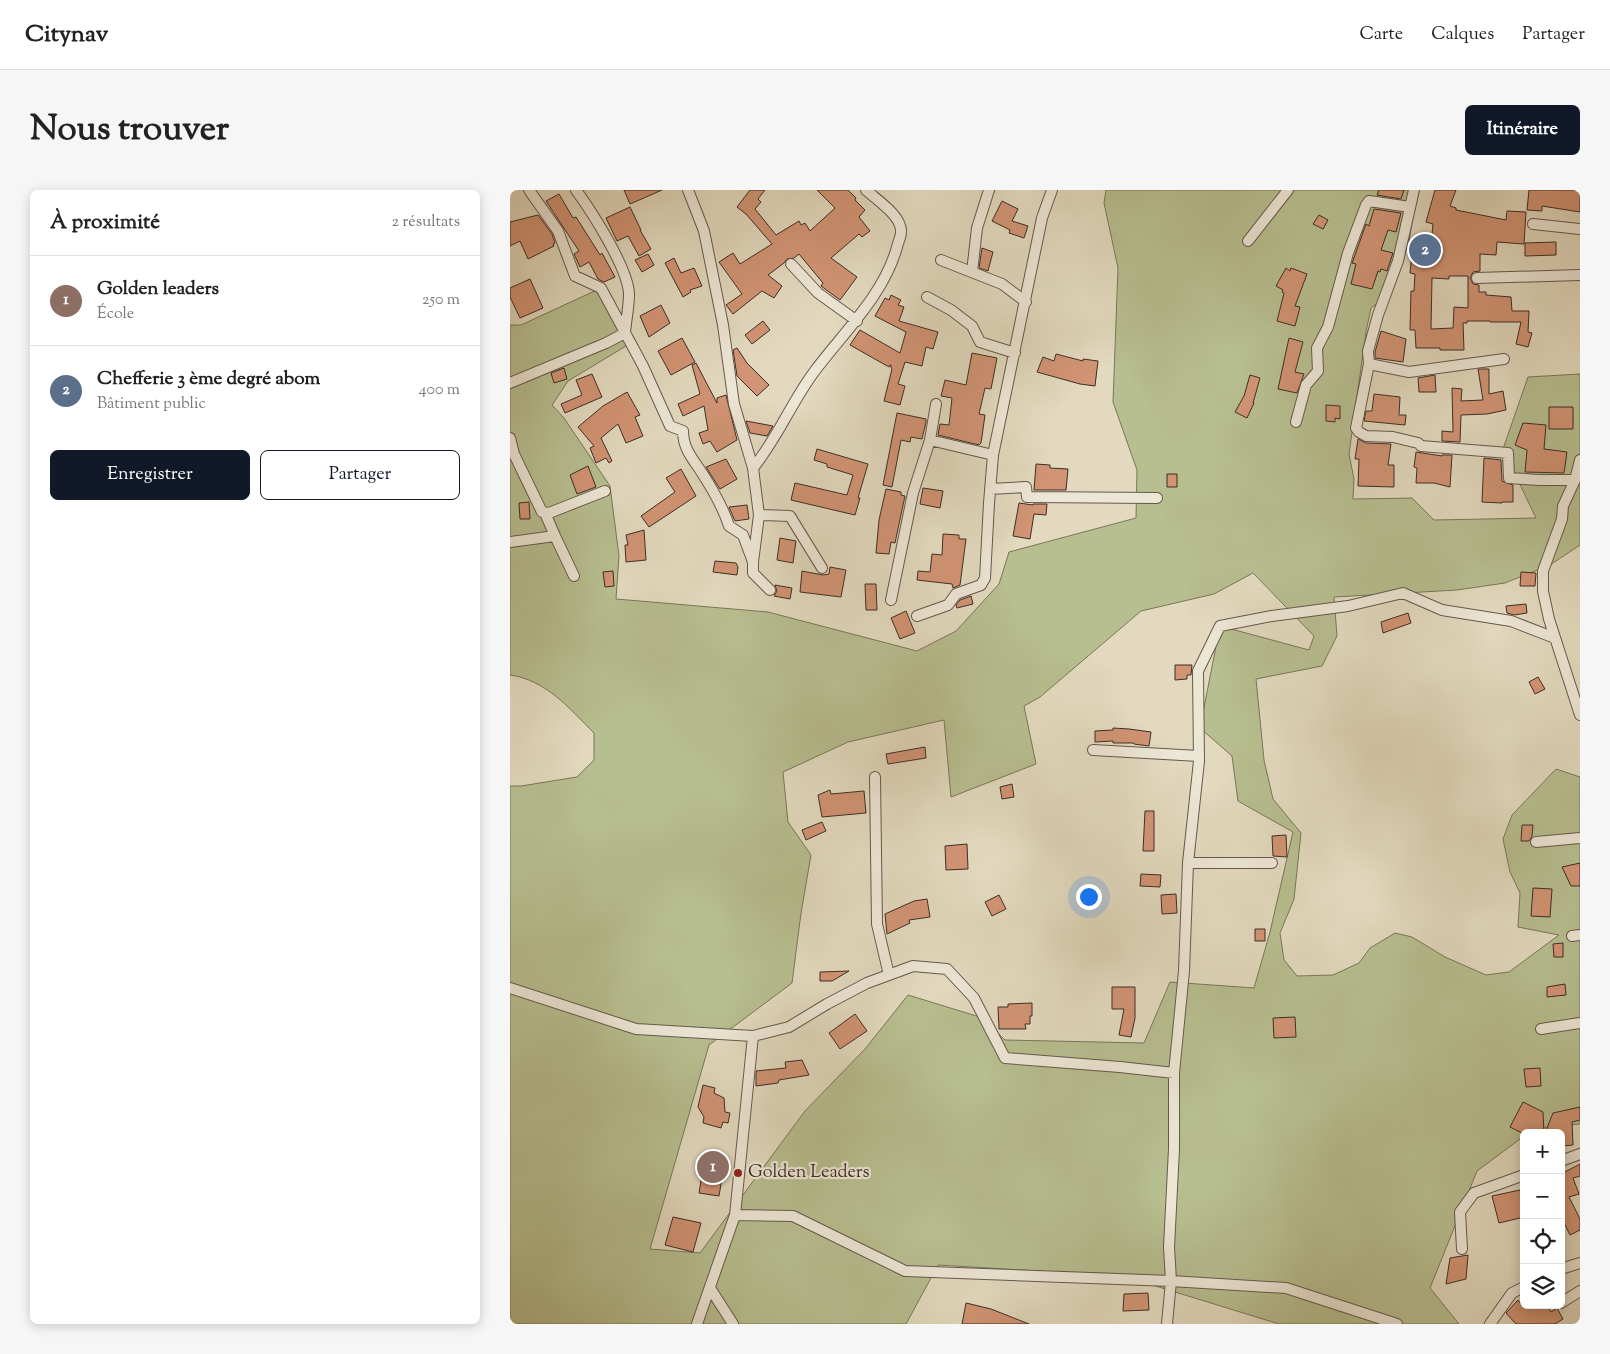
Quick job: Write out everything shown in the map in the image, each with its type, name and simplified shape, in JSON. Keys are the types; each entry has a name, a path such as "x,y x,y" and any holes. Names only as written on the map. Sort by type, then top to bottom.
{"street":[{"path":"529,190 558,231 575,276 601,288 642,366 670,426 683,431 688,454 723,509 729,526 743,535 753,562"},
{"path":"576,190 591,211 622,268 629,293 625,333"},
{"path":"688,190 704,231 723,325 734,404 754,468 759,515 753,562 754,575 770,590"},
{"path":"754,468 767,452 814,373 857,321 887,273 895,256 901,231 894,214 866,190"},
{"path":"972,272 977,228 989,190"},
{"path":"917,616 948,604 956,594 981,585 984,582 994,455 1042,218 1052,190"},
{"path":"1248,241 1288,190"},
{"path":"1414,190 1398,261 1378,315 1368,351 1369,364 1356,428 1366,436 1392,437 1418,443 1420,446 1508,453 1509,478 1575,480"},
{"path":"1296,422 1306,384 1318,371 1317,348 1328,327 1348,253 1366,205 1370,201 1410,207"},
{"path":"1533,224 1580,229"},
{"path":"940,260 1002,284 1026,302"},
{"path":"792,264 818,293 857,321"},
{"path":"1477,278 1580,275"},
{"path":"928,297 951,310 972,326 980,342 1015,353"},
{"path":"510,382 606,343 625,333"},
{"path":"1369,364 1409,372 1504,359"},
{"path":"891,600 913,493 930,440 936,404"},
{"path":"510,440 514,454 574,576"},
{"path":"930,440 994,455"},
{"path":"1579,710 1555,638 1543,591 1543,571 1562,519 1564,506 1575,480 1580,460"},
{"path":"990,490 1026,487 1027,496 1157,498"},
{"path":"545,514 605,492"},
{"path":"759,515 790,516 822,568"},
{"path":"510,542 555,536"},
{"path":"1167,1324 1171,1281 1169,1247 1174,1149 1174,1073 1184,971 1188,863 1198,756 1198,671 1220,626 1272,616 1348,606 1403,593 1442,610 1511,621 1555,638"},
{"path":"1093,750 1198,756"},
{"path":"875,777 877,924 889,975"},
{"path":"1536,842 1580,838"},
{"path":"1188,863 1272,863"},
{"path":"510,988 636,1028 754,1036 789,1027 867,983 913,966 947,969 974,998 1005,1058 1120,1066 1174,1073"},
{"path":"1541,1028 1580,1023"},
{"path":"697,1324 735,1215 754,1036"},
{"path":"1565,1160 1580,1154"},
{"path":"1462,1248 1460,1212 1474,1194 1520,1177"},
{"path":"735,1215 793,1216 905,1271 1171,1281 1286,1288 1396,1324"},
{"path":"1565,1268 1579,1266"},
{"path":"710,1288 733,1324"},
{"path":"1490,1324 1512,1294 1520,1289"},
{"path":"1565,1300 1580,1291"}],"green space":[{"path":"1106,190 1417,190 1409,242 1396,278 1388,295 1371,308 1349,454 1354,479 1353,499 1412,498 1434,520 1536,518 1503,449 1528,377 1580,374 1580,545 1550,565 1505,583 1457,590 1334,597 1337,636 1322,666 1256,679 1264,760 1273,799 1301,833 1294,899 1280,933 1284,960 1297,976 1333,975 1359,963 1370,948 1395,933 1412,937 1445,957 1486,975 1509,972 1559,935 1518,927 1520,893 1510,872 1503,839 1512,815 1556,769 1580,777 1580,1124 1520,1129 1520,1139 1477,1171 1430,1288 1459,1324 1279,1324 1123,1276 938,1265 906,1324 510,1324 510,786 577,777 594,760 594,733 566,705 546,689 523,678 510,675 510,325 521,325 601,288 631,343 568,381 552,405 564,418 610,486 619,556 616,599 768,612 917,651 956,631 999,584 1009,552 1136,518 1137,470 1113,402 1118,268 1104,203","holes":["1253,573 1314,636 1309,650 1220,626 1200,728 1232,756 1238,801 1293,832 1270,932 1254,988 1170,982 1144,1043 1005,1040 983,1018 908,995 865,1049 805,1111 700,1253 650,1249 709,1045 792,983 811,855 788,822 783,772 848,742 944,720 951,797 1036,764 1024,706 1040,697 1141,611 1214,594"]}],"building":[{"path":"624,190 662,190 630,204"},
{"path":"750,190 765,190 758,199 761,202 755,209 776,235 799,221 801,225 805,223 810,231 835,208 817,190 848,190 856,198 855,200 865,210 859,217 870,231 862,237 859,234 831,258 857,277 840,300 821,286 823,283 799,254 794,258 787,259 768,275 782,286 774,298 762,291 733,314 726,305 742,294 719,262 733,253 740,264 772,244 746,214 737,207"},
{"path":"1379,190 1404,190 1401,199 1377,195"},
{"path":"1435,190 1456,190 1450,206 1456,208 1456,210 1506,220 1507,211 1526,212 1524,244 1497,242 1496,255 1480,254 1480,271 1473,272 1470,278 1473,284 1479,285 1479,292 1486,292 1486,295 1511,297 1512,311 1529,311 1528,332 1532,333 1528,347 1516,344 1521,322 1467,321 1467,323 1463,323 1464,350 1416,348 1415,330 1410,330 1411,291 1414,291 1415,274 1410,273 1413,243 1431,244 1433,224 1426,222","holes":["1449,276 1468,276 1468,308 1454,307 1453,328 1431,329 1432,278 1449,279"]},
{"path":"1529,190 1580,190 1580,212 1542,206 1542,211 1527,210"},
{"path":"559,194 573,218 576,217 600,255 602,253 615,277 604,282 598,279 589,262 580,267 574,254 579,251 546,201"},
{"path":"1002,201 1018,209 1012,221 1028,226 1024,238 1009,233 1010,230 992,221"},
{"path":"630,207 651,249 639,256 628,236 617,241 606,218"},
{"path":"1374,209 1401,213 1396,232 1388,230 1381,250 1393,253 1387,271 1381,269 1380,272 1378,271 1372,289 1351,284 1356,264 1352,263 1366,224 1369,226"},
{"path":"538,215 552,234 555,243 553,244 554,246 528,259 520,241 510,246 510,222"},
{"path":"1319,215 1328,220 1323,229 1313,224"},
{"path":"1556,242 1556,255 1525,256 1525,243"},
{"path":"982,248 993,252 988,271 979,268"},
{"path":"648,254 654,265 642,272 635,260"},
{"path":"674,258 681,273 694,268 702,286 690,290 691,292 683,297 665,263"},
{"path":"1286,268 1290,271 1291,268 1307,274 1295,306 1300,307 1295,326 1277,321 1284,293 1282,292 1283,290 1276,286"},
{"path":"530,279 543,308 520,318 510,297 510,288"},
{"path":"891,295 901,300 898,305 904,307 899,321 938,332 933,349 926,347 922,366 905,362 898,384 905,386 900,405 884,401 892,369 891,365 889,367 850,345 860,330 900,353 906,332 875,316 885,298 889,300"},
{"path":"661,305 670,323 649,337 640,316"},
{"path":"763,321 770,330 752,344 745,335"},
{"path":"1381,331 1406,339 1403,362 1375,358"},
{"path":"682,338 695,362 671,375 658,351"},
{"path":"1289,338 1303,342 1295,372 1304,374 1297,393 1278,389"},
{"path":"737,348 747,363 769,385 757,396 737,376 733,350"},
{"path":"972,353 997,358 991,389 985,388 979,414 985,415 981,443 979,445 938,435 940,424 949,425 952,398 941,396 945,380 966,385"},
{"path":"1056,354 1083,361 1083,359 1098,361 1095,386 1080,384 1037,372 1043,357 1054,361"},
{"path":"696,363 717,403 717,398 726,395 737,440 717,452 710,441 703,444 699,433 708,430 704,406 683,416 678,404 700,394 692,365"},
{"path":"564,368 567,379 554,383 551,373"},
{"path":"1478,369 1489,369 1489,394 1503,391 1506,410 1487,414 1461,415 1460,442 1442,441 1442,431 1453,432 1452,388 1462,389 1461,401 1483,400"},
{"path":"592,374 602,397 565,413 561,404 582,395 576,380"},
{"path":"1250,375 1260,378 1254,403 1247,418 1235,412 1244,396"},
{"path":"1435,375 1436,392 1419,392 1418,378"},
{"path":"627,392 640,415 635,417 643,436 626,443 618,424 601,438 612,461 609,463 606,458 596,463 590,448 594,446 578,427 603,406"},
{"path":"1374,394 1400,397 1399,415 1406,415 1405,425 1364,421 1366,411 1372,411"},
{"path":"1326,405 1340,406 1340,419 1335,418 1335,422 1326,421"},
{"path":"1549,407 1573,407 1573,429 1549,429"},
{"path":"897,413 926,419 926,422 922,439 911,437 910,442 901,440 892,487 883,485"},
{"path":"746,421 773,426 767,436 750,433"},
{"path":"1523,423 1546,425 1544,449 1567,452 1564,473 1525,472 1527,450 1515,445"},
{"path":"1358,439 1366,443 1391,444 1388,465 1394,465 1394,487 1358,486 1359,459 1355,459"},
{"path":"817,449 868,464 855,515 791,500 795,483 847,495 853,475 827,467 827,464 814,460"},
{"path":"1416,452 1442,456 1452,455 1450,487 1434,483 1416,483 1417,468 1414,467"},
{"path":"1484,458 1501,460 1502,481 1513,485 1513,502 1482,502"},
{"path":"726,459 737,479 720,489 706,467"},
{"path":"1036,464 1050,465 1050,468 1068,469 1066,490 1034,490"},
{"path":"588,466 596,487 577,494 570,475"},
{"path":"681,469 696,496 649,527 641,516 675,492 666,478"},
{"path":"1167,474 1177,474 1177,487 1167,487"},
{"path":"923,488 943,491 940,508 920,504"},
{"path":"886,489 901,492 901,495 905,496 895,543 891,542 889,554 876,553 879,520"},
{"path":"529,502 530,519 520,519 519,503"},
{"path":"1019,503 1047,504 1046,515 1034,514 1030,539 1013,536"},
{"path":"747,505 749,519 735,521 729,507"},
{"path":"644,530 646,560 626,562 625,545 628,545 626,535"},
{"path":"943,534 959,535 959,539 966,539 960,585 953,588 952,584 917,580 918,571 930,572 932,554 942,555"},
{"path":"780,538 796,541 793,563 777,560"},
{"path":"715,561 736,563 738,567 737,575 713,572"},
{"path":"830,567 846,570 841,597 800,592 802,571 823,575 829,574"},
{"path":"613,571 614,586 605,587 603,572"},
{"path":"1521,572 1536,573 1535,586 1520,586"},
{"path":"865,584 876,584 877,610 866,610"},
{"path":"775,585 792,588 790,599 774,596 777,591"},
{"path":"971,596 973,604 957,608 956,605 960,600"},
{"path":"1526,604 1527,613 1514,615 1507,613 1506,606"},
{"path":"906,611 915,633 900,639 891,618"},
{"path":"1408,613 1411,623 1383,633 1381,622"},
{"path":"1175,665 1192,665 1191,675 1187,675 1187,679 1175,680"},
{"path":"1538,677 1545,689 1535,694 1529,682"},
{"path":"1113,728 1151,732 1149,746 1133,743 1113,743 1113,741 1095,742 1095,731 1113,730"},
{"path":"925,747 926,758 888,764 886,754"},
{"path":"1012,784 1014,797 1002,799 1000,787"},
{"path":"830,790 831,794 864,791 866,813 822,817 818,795"},
{"path":"1145,811 1154,811 1154,851 1143,851"},
{"path":"822,822 826,831 806,840 802,830"},
{"path":"1522,825 1533,825 1532,836 1529,841 1521,841"},
{"path":"1286,835 1287,857 1273,856 1272,836"},
{"path":"967,844 968,869 946,870 945,846"},
{"path":"1580,863 1580,886 1571,886 1562,867"},
{"path":"1141,874 1161,875 1160,887 1140,886"},
{"path":"1533,888 1552,889 1550,917 1531,916"},
{"path":"1176,894 1177,913 1162,914 1161,895"},
{"path":"999,895 1006,909 992,916 985,902"},
{"path":"927,899 930,917 909,920 910,923 887,934 885,914 914,901"},
{"path":"1255,929 1265,929 1265,941 1255,941"},
{"path":"1563,943 1563,957 1554,957 1553,944"},
{"path":"849,971 832,981 820,981 820,972"},
{"path":"1565,984 1566,995 1547,997 1547,987"},
{"path":"1112,987 1135,987 1135,1018 1131,1037 1119,1035 1124,1009 1112,1009"},
{"path":"1032,1003 1032,1016 1030,1016 1030,1024 1025,1024 1026,1029 999,1029 998,1007 1008,1007 1008,1004"},
{"path":"855,1014 867,1031 840,1049 829,1033"},
{"path":"1295,1017 1296,1037 1274,1038 1273,1018"},
{"path":"802,1060 809,1075 779,1080 778,1083 756,1086 756,1071 786,1068 785,1062"},
{"path":"1540,1068 1541,1086 1526,1087 1524,1069"},
{"path":"703,1085 715,1088 714,1093 724,1098 725,1112 730,1113 728,1123 723,1122 721,1128 703,1123 704,1117 698,1107"},
{"path":"1523,1102 1543,1112 1544,1129 1520,1129 1520,1132 1510,1127"},
{"path":"1580,1107 1580,1120 1572,1122 1573,1145 1565,1146 1565,1129 1547,1129 1553,1113"},
{"path":"1580,1164 1580,1176 1573,1178 1579,1194 1569,1197 1580,1219 1580,1230 1570,1235 1565,1225 1565,1172"},
{"path":"702,1175 722,1178 719,1196 699,1193"},
{"path":"1520,1190 1520,1218 1499,1223 1492,1196"},
{"path":"673,1217 701,1223 693,1252 665,1245"},
{"path":"1468,1255 1466,1279 1446,1284 1450,1258"},
{"path":"1148,1293 1149,1310 1123,1311 1124,1294"},
{"path":"1518,1300 1520,1309 1549,1309 1551,1312 1558,1309 1563,1319 1555,1324 1516,1324 1506,1313"},
{"path":"966,1303 991,1309 1029,1324 962,1324"}],"place":[{"name":"Chefferie 3 ème degré abom","path":"1425,250"},
{"name":"Golden leaders","path":"713,1167"},
{"name":"Golden Leaders","path":"738,1173"}]}
